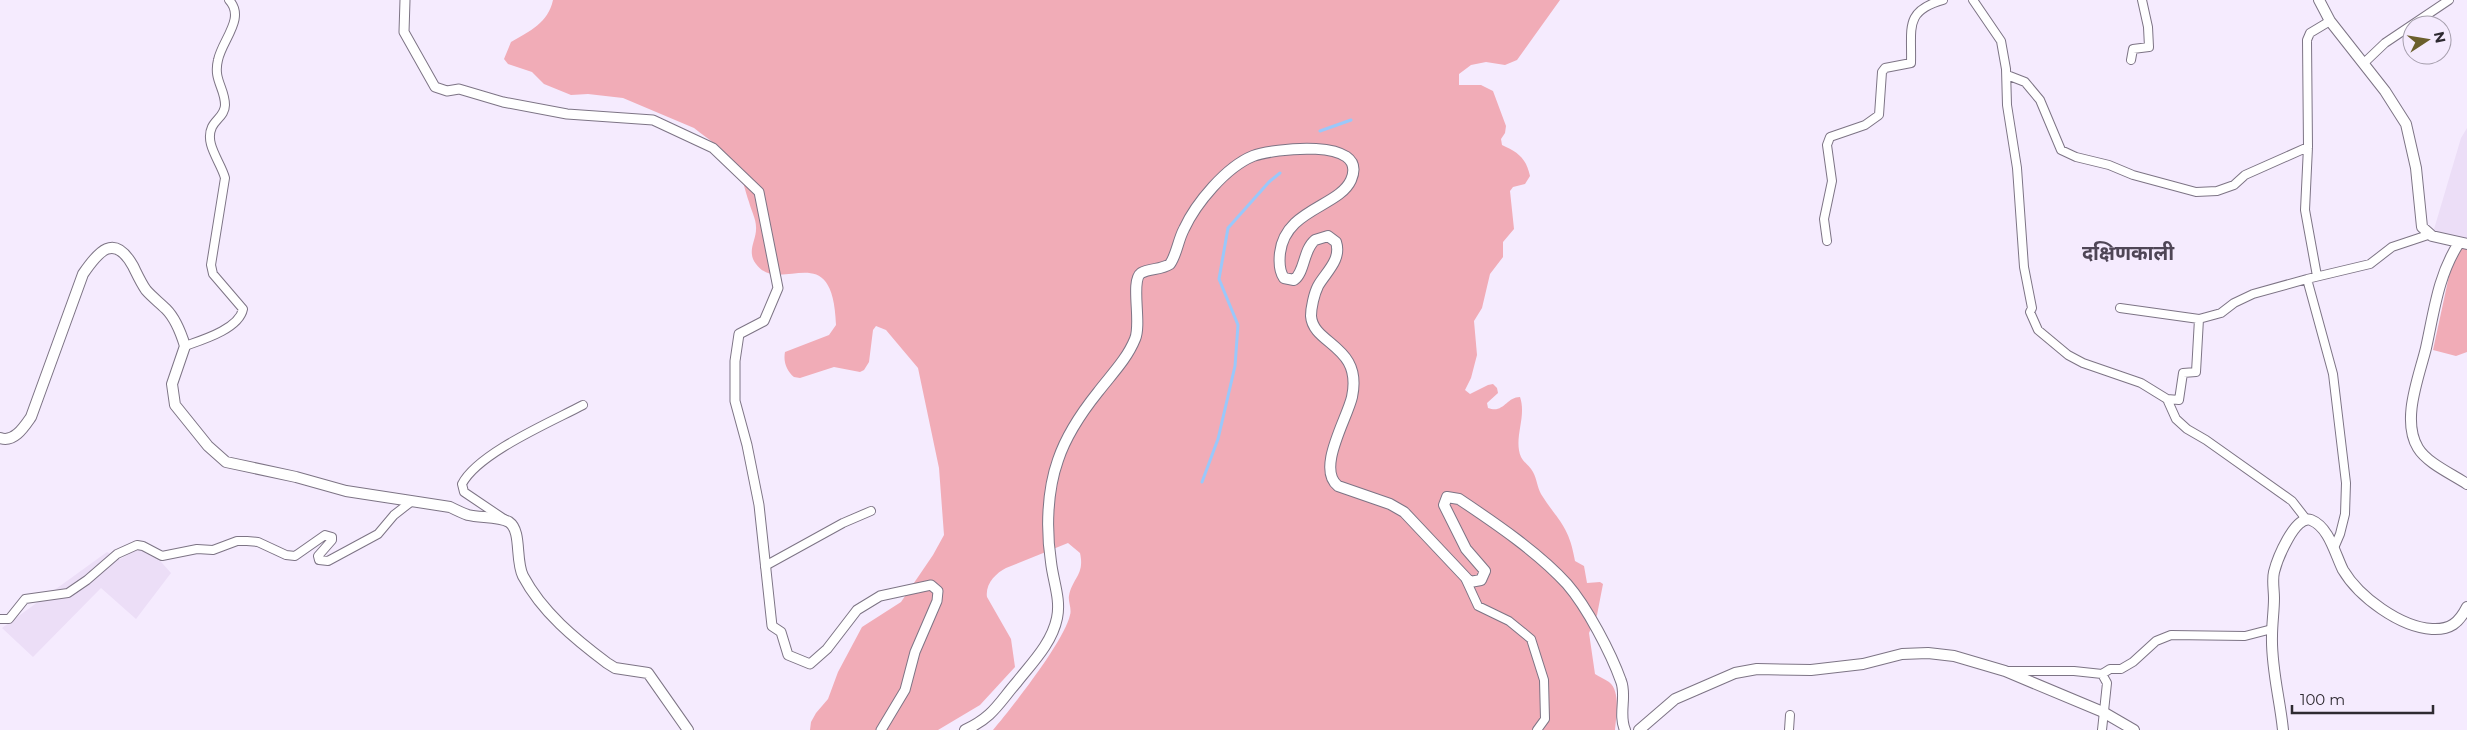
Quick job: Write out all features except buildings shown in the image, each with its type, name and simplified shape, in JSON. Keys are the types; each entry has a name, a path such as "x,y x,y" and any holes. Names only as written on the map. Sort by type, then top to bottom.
{"main road":[{"path":"2319,0 2330,21 2364,63 2397,108 2406,124 2416,168 2420,222 2428,234 2463,244 2449,259 2435,300 2417,380 2412,415 2412,434 2419,449 2467,484"},
{"path":"965,730 980,723 992,713 1038,656 1053,631 1058,608 1051,562 1049,526 1053,475 1058,458 1078,418 1119,366 1135,339 1139,321 1136,280 1143,272 1160,269 1170,264 1184,229 1202,201 1220,180 1241,161 1259,154 1294,148 1313,148 1339,153 1352,164 1353,175 1348,184 1293,225 1283,240 1279,258 1282,276 1286,280 1291,280 1299,276 1304,257 1315,240 1328,236 1335,240 1338,246 1335,261 1316,290 1311,316 1315,327 1343,354 1354,373 1352,398 1331,456 1330,476 1338,486 1390,504 1404,512 1442,550 1466,580 1481,580 1485,571 1468,553 1447,514 1444,502 1450,497 1463,502 1517,542 1569,586 1600,634 1621,681 1621,718 1625,730"},
{"path":"0,438 7,440 15,436 31,416 84,274 97,254 103,249 116,249 124,254 132,264 144,288 174,318 185,346 172,384 175,405 208,446 226,462 296,477 346,491 450,507 466,514 508,522 516,530 518,562 523,575 552,617 615,668 648,673 688,730"},
{"path":"2283,730 2271,652 2274,573 2296,524 2306,519 2312,520 2321,528 2334,548 2344,570 2356,587 2394,618 2423,628 2440,629 2454,625 2467,607"},
{"path":"1639,730 1675,699 1710,683 1742,672 1757,669 1810,670 1863,664 1902,654 1928,653 1954,656 2005,671 2103,712 2134,730"}],"street":[{"path":"185,346 224,331 242,314 242,309 213,274 211,265 225,178 222,166 210,141 212,126 223,114 226,107 216,73 224,40 236,15 235,6 229,0"},
{"path":"405,0 404,32 435,88 447,91 459,89 503,102 567,114 653,120 713,148 758,192 778,288 764,321 740,334 735,362 735,402 747,445 759,505 772,626 781,632 788,655 810,664 827,649 857,610 880,596 931,586 938,591 937,601 915,652 905,690 881,730"},
{"path":"1827,241 1824,219 1832,181 1827,144 1830,137 1865,125 1879,115 1882,72 1884,68 1911,63 1913,18 1920,8 1943,0"},
{"path":"1973,0 2001,41 2006,75 2007,105 2017,168 2024,267 2032,308 2030,312 2038,330 2068,355 2083,363 2142,383 2167,399 2179,400 2183,373 2196,372 2199,319"},
{"path":"2131,60 2133,49 2149,48 2148,27 2142,0"},
{"path":"2364,63 2385,43 2449,0"},
{"path":"2317,276 2305,210 2308,147 2307,40 2310,33 2330,21"},
{"path":"2006,75 2026,82 2040,100 2061,150 2076,157 2109,165 2133,175 2196,192 2217,191 2234,185 2245,175 2308,147"},
{"path":"2120,308 2199,319 2221,313 2234,303 2254,294 2317,276 2370,264 2392,247 2428,234"},
{"path":"2307,279 2332,374 2346,483 2344,514 2340,534 2334,548"},
{"path":"2167,399 2176,419 2187,429 2206,440 2292,501 2306,519"},
{"path":"508,522 464,492 462,484 466,477 478,465 514,442 583,405"},
{"path":"0,619 9,619 25,599 68,593 87,580 117,554 137,545 143,546 162,556 196,549 212,550 237,540 258,542 286,555 295,556 326,535 332,537 332,540 318,556 319,560 328,561 378,534 394,515 412,501"},
{"path":"765,566 843,523 871,511"},
{"path":"1466,580 1478,606 1509,621 1531,639 1544,680 1545,719 1537,730"},
{"path":"2005,671 2074,671 2102,674 2110,669 2121,669 2133,662 2156,641 2171,635 2245,636 2272,629"},
{"path":"2102,674 2107,683 2102,730"},
{"path":"1789,730 1790,714"}],"shaded area":[{"path":"553,0 1560,0 1517,60 1505,65 1486,62 1471,65 1459,74 1459,85 1481,85 1493,91 1506,126 1505,133 1501,139 1502,145 1520,156 1526,164 1530,176 1525,184 1513,187 1510,191 1514,229 1503,242 1503,257 1490,274 1482,308 1474,321 1477,355 1471,378 1465,390 1470,394 1493,384 1497,388 1498,393 1487,403 1488,408 1493,409 1498,409 1511,400 1520,397 1522,412 1518,442 1521,457 1532,470 1541,494 1566,531 1573,549 1575,561 1584,566 1587,583 1600,582 1603,584 1597,615 1589,633 1595,674 1609,682 1615,691 1617,704 1615,730 993,730 1048,657 1066,626 1070,613 1069,596 1081,566 1080,553 1068,543 1006,568 989,583 987,597 1011,639 1015,667 980,705 938,730 810,730 811,722 828,699 838,672 862,627 901,602 933,555 944,535 939,468 918,368 886,330 876,326 873,330 869,362 864,370 860,372 834,367 800,378 792,375 785,363 785,352 829,335 836,325 833,298 826,282 816,274 778,275 766,272 756,264 753,259 752,250 756,224 738,169 724,151 694,128 623,98 588,94 571,95 544,84 532,72 508,64 504,59 511,42 537,26 543,20 551,8"},
{"path":"2467,128 2467,244 2432,236 2461,138"},
{"path":"2459,243 2467,244 2467,352 2456,356 2433,350 2452,262"},
{"path":"146,545 171,573 136,619 101,588 33,657 2,628 107,552 120,559"}],"waterway":[{"path":"1320,131 1351,120"},
{"path":"1202,482 1218,439 1235,366 1238,325 1219,279 1228,228 1269,182 1280,173"}],"district":[{"name":"दक्षि‍णकाली","path":"2128,253"}]}
